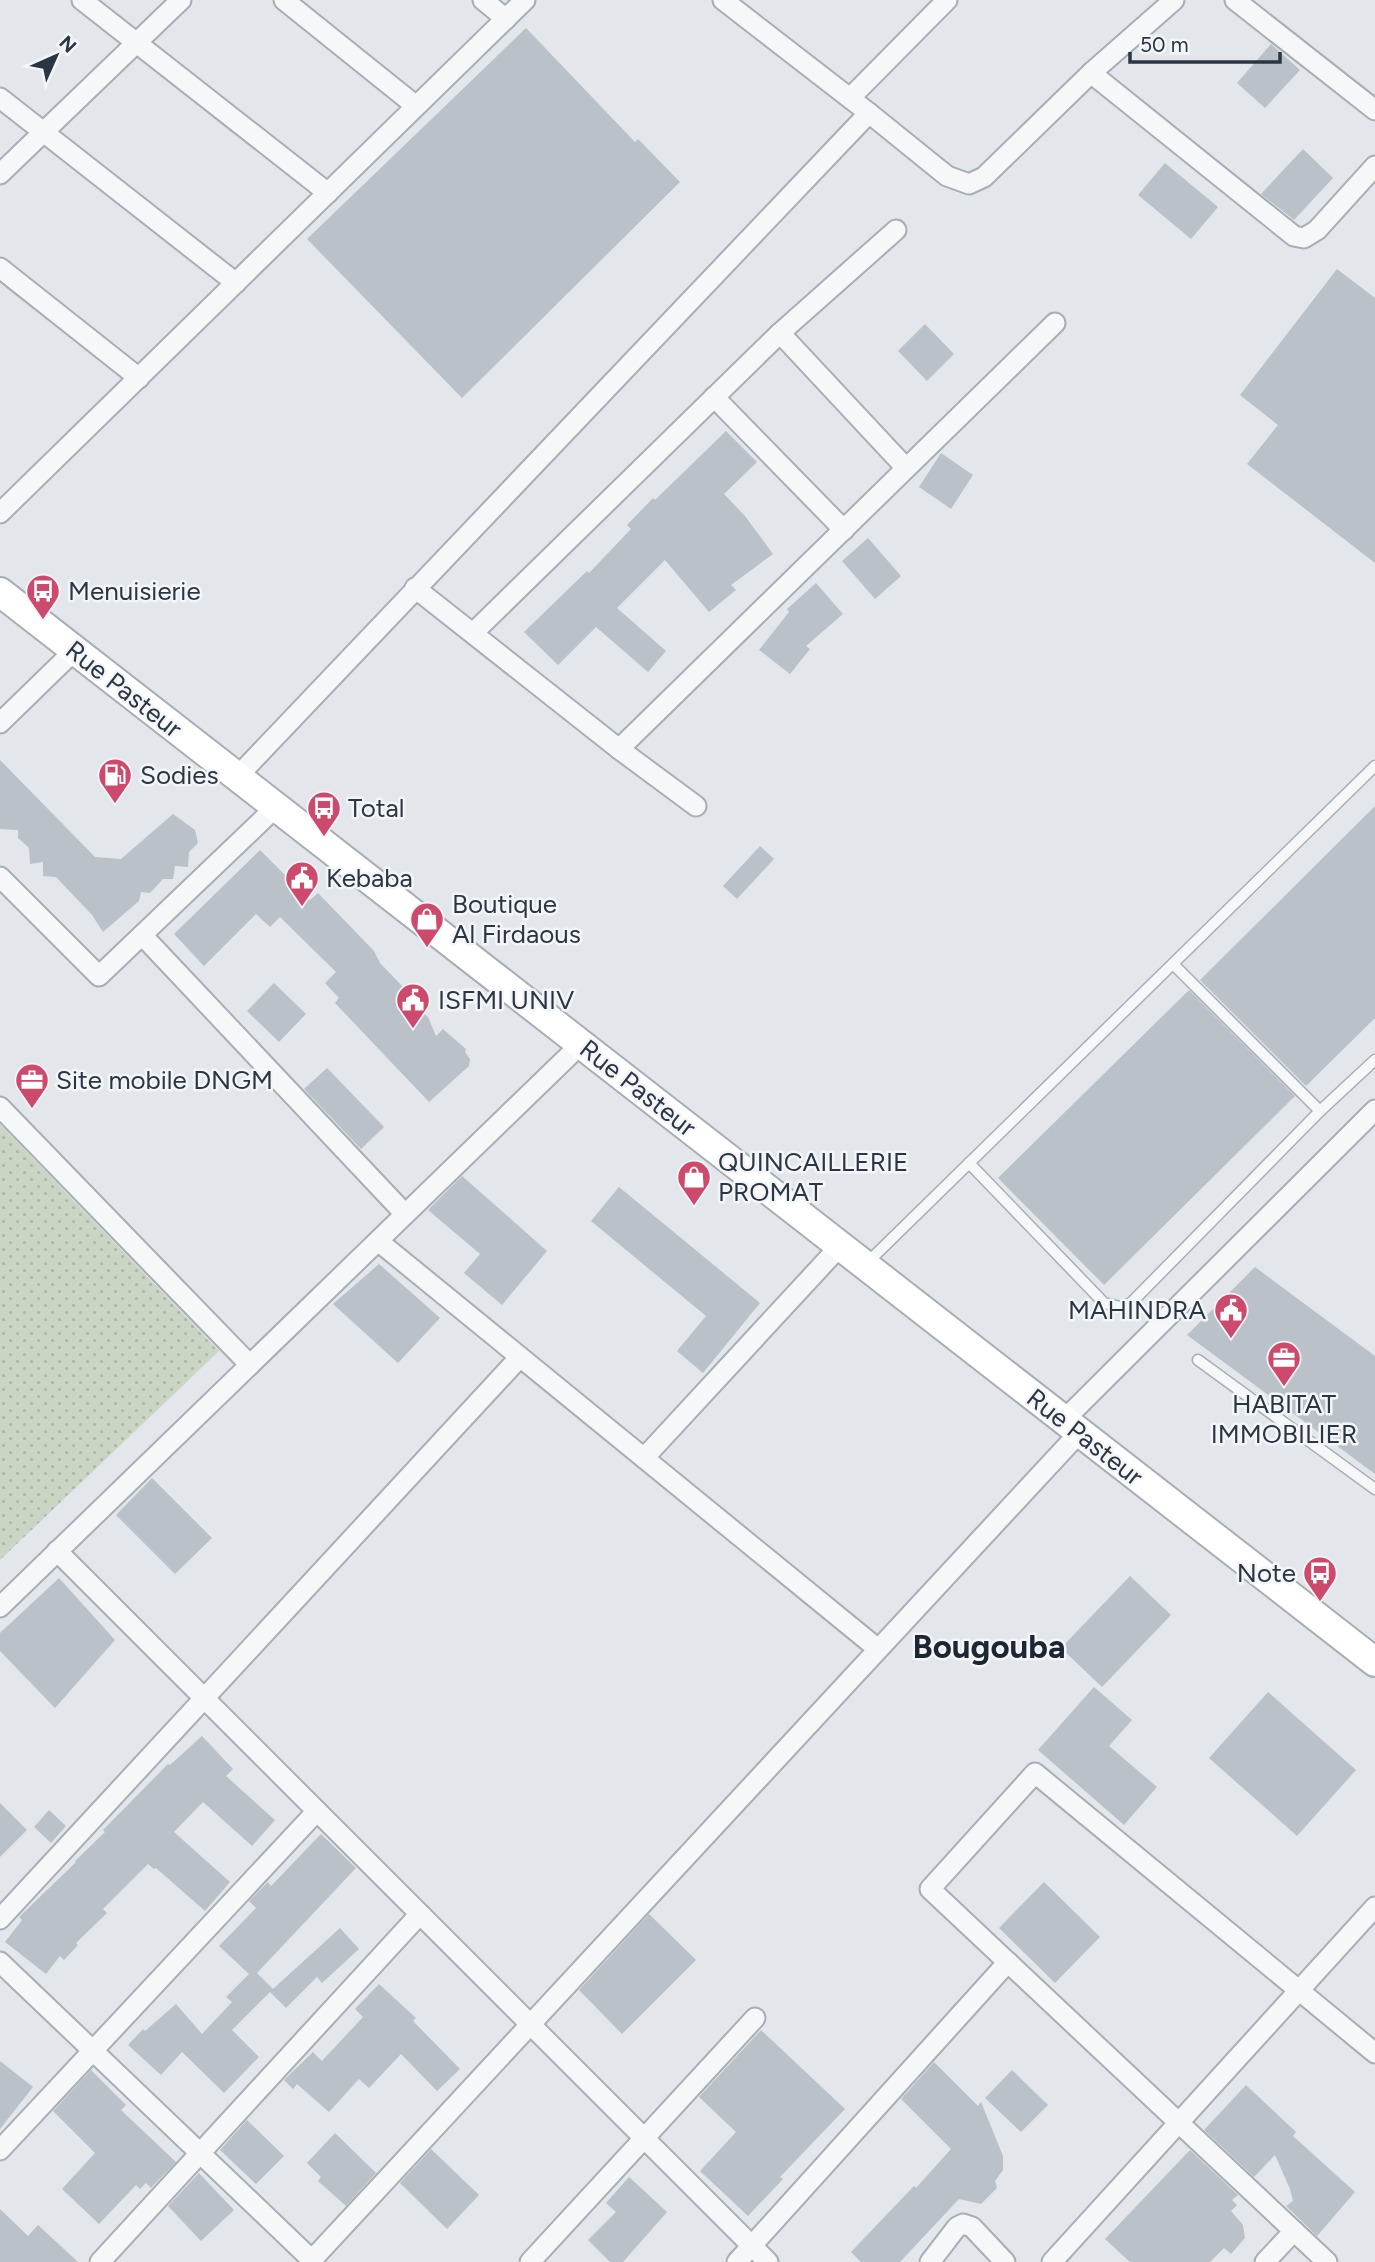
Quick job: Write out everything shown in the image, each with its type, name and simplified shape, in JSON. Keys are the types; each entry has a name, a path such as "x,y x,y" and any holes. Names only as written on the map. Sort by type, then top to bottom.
{"main road":[{"name":"Rue Pasteur","path":"0,592 1375,1662"}],"street":[{"path":"82,0 328,193"},
{"path":"0,174 181,0"},
{"path":"285,0 416,106"},
{"path":"483,0 506,19"},
{"path":"0,513 525,0"},
{"path":"723,0 947,176 969,184 984,177 1091,73 1174,0"},
{"path":"850,99 947,0"},
{"path":"1235,0 1375,110"},
{"path":"1091,73 1294,236 1304,237 1317,230 1375,166"},
{"path":"0,98 236,283"},
{"path":"237,777 869,113"},
{"path":"472,633 780,333 896,230"},
{"path":"0,268 139,378"},
{"path":"619,749 1055,323"},
{"path":"780,333 906,468"},
{"path":"714,397 844,530"},
{"path":"415,588 619,749 696,806"},
{"path":"0,723 75,650"},
{"path":"0,877 99,976 276,807"},
{"path":"142,935 405,1214"},
{"path":"0,1607 581,1044"},
{"path":"0,1107 250,1365"},
{"path":"0,1962 312,2261 878,1649 1072,1426 1375,1110"},
{"path":"378,1241 878,1649"},
{"path":"644,1458 840,1246"},
{"path":"0,1919 520,1357"},
{"path":"57,1551 768,2262"},
{"path":"1327,2262 930,1889 1035,1773 1375,2053"},
{"path":"0,2150 317,1811"},
{"path":"1052,2262 1375,1907"},
{"path":"100,2262 420,1914"},
{"path":"737,2262 1008,1962"},
{"path":"530,2262 755,2018"},
{"path":"930,2262 957,2227 963,2224 972,2227 1005,2262"},
{"path":"1265,2262 1294,2231"}],"lane":[{"path":"865,1265 1375,766"},
{"path":"1172,964 1320,1111"},
{"path":"969,1163 1104,1303 1120,1307 1131,1303 1320,1111 1375,1060"},
{"path":"1198,1360 1375,1489"}],"green space":[{"path":"0,1124 219,1351 0,1560"}],"building":[{"path":"526,28 635,142 638,139 680,182 462,398 307,239"},
{"path":"1271,44 1300,70 1265,108 1237,83"},
{"path":"1303,149 1333,178 1294,220 1261,194"},
{"path":"1165,163 1218,207 1191,239 1138,195"},
{"path":"1337,269 1375,298 1375,563 1247,464 1278,425 1240,395"},
{"path":"925,324 954,354 927,381 898,351"},
{"path":"726,431 757,462 724,494 745,516 773,554 731,585 736,590 709,612 665,560 617,608 666,651 648,672 596,627 558,665 524,632 587,571 589,573 631,529 627,525 653,498 655,500"},
{"path":"941,453 973,475 951,509 919,487"},
{"path":"868,538 901,576 875,599 842,561"},
{"path":"816,583 843,614 806,646 810,649 790,674 759,650 789,612 787,609"},
{"path":"0,760 95,857 121,859 173,814 195,830 198,843 189,852 188,867 175,866 173,879 163,879 150,893 141,892 139,901 103,932 92,915 56,877 43,876 43,862 30,864 29,848 18,838 18,830 0,829"},
{"path":"1375,806 1375,1018 1306,1086 1200,980"},
{"path":"760,846 774,859 737,899 723,886"},
{"path":"260,850 310,900 318,893 374,951 380,963 407,991 402,997 428,1017 436,1036 443,1029 466,1049 470,1059 469,1066 429,1102 335,1003 339,998 325,983 336,972 280,917 270,927 256,914 204,966 174,934"},
{"path":"274,983 306,1014 279,1042 247,1011"},
{"path":"1189,990 1295,1096 1104,1285 998,1178"},
{"path":"327,1068 384,1127 361,1149 304,1089"},
{"path":"462,1176 547,1251 502,1305 464,1273 480,1254 428,1210"},
{"path":"619,1187 760,1303 703,1373 677,1351 706,1316 591,1221"},
{"path":"379,1264 440,1318 398,1363 333,1304"},
{"path":"1255,1267 1375,1356 1375,1474 1187,1335"},
{"path":"152,1478 212,1538 175,1574 116,1515"},
{"path":"1130,1576 1171,1615 1102,1687 1061,1648"},
{"path":"59,1578 115,1640 55,1708 0,1651 0,1633"},
{"path":"1094,1687 1132,1720 1109,1746 1157,1787 1124,1825 1038,1750"},
{"path":"1268,1692 1356,1770 1297,1836 1209,1758"},
{"path":"202,1736 233,1769 226,1776 275,1820 252,1846 203,1802 174,1832 230,1882 205,1911 148,1864 103,1909 107,1913 76,1943 78,1945 64,1960 60,1956 46,1974 5,1942 22,1920 19,1917 76,1862 105,1832 103,1830 168,1764"},
{"path":"0,1803 27,1830 0,1857"},
{"path":"49,1810 66,1826 51,1843 34,1827"},
{"path":"321,1834 356,1868 257,1973 273,1989 340,1928 359,1949 322,1983 317,1977 286,2008 270,1992 232,2030 259,2057 224,2093 182,2052 161,2075 128,2045 143,2029 145,2031 176,2004 202,2034 232,2002 226,1997 249,1974 219,1946 256,1908 249,1901 268,1882 271,1886"},
{"path":"1044,1882 1100,1937 1055,1983 999,1928"},
{"path":"649,1914 696,1960 622,2034 579,1990"},
{"path":"379,1984 416,2018 413,2021 460,2069 437,2091 401,2054 369,2088 359,2079 329,2112 297,2084 293,2089 284,2080 313,2052 322,2061 363,2017 355,2009"},
{"path":"761,2030 845,2109 780,2177 783,2179 748,2216 700,2171 736,2132 699,2097"},
{"path":"0,2061 33,2087 0,2129"},
{"path":"934,2062 978,2106 981,2102 1003,2156 1003,2170 995,2181 997,2188 981,2204 959,2199 900,2262 861,2262 851,2252 951,2149 901,2099"},
{"path":"91,2070 126,2105 121,2110 176,2162 151,2188 146,2183 140,2189 136,2185 99,2224 62,2189 95,2153 53,2111"},
{"path":"1012,2070 1048,2105 1021,2132 985,2098"},
{"path":"1246,2085 1296,2132 1293,2136 1355,2192 1317,2236 1286,2206 1293,2201 1275,2155 1254,2177 1204,2130"},
{"path":"247,2120 284,2156 256,2184 220,2150"},
{"path":"335,2133 376,2173 346,2206 318,2181 321,2177 307,2163"},
{"path":"431,2149 479,2195 447,2229 400,2183"},
{"path":"1190,2150 1238,2195 1232,2200 1237,2205 1231,2211 1243,2225 1245,2238 1231,2254 1224,2248 1210,2262 1130,2262 1105,2239"},
{"path":"199,2173 234,2210 201,2241 168,2206"},
{"path":"629,2177 667,2212 623,2262 610,2262 588,2240 616,2212 606,2203"},
{"path":"0,2209 28,2236 38,2225 78,2262 0,2262"}],"place":[{"name":"Menuisierie","path":"43,621"},
{"name":"Sodies","path":"115,805"},
{"name":"Total","path":"324,838"},
{"name":"Kebaba","path":"302,908"},
{"name":"Boutique Al Firdaous","path":"427,949"},
{"name":"ISFMI UNIV","path":"413,1030"},
{"name":"Site mobile DNGM","path":"32,1110"},
{"name":"QUINCAILLERIE PROMAT","path":"694,1207"},
{"name":"MAHINDRA","path":"1231,1340"},
{"name":"HABITAT IMMOBILIER","path":"1284,1388"},
{"name":"Note","path":"1320,1603"}],"district":[{"name":"Bougouba","path":"989,1646"}]}
